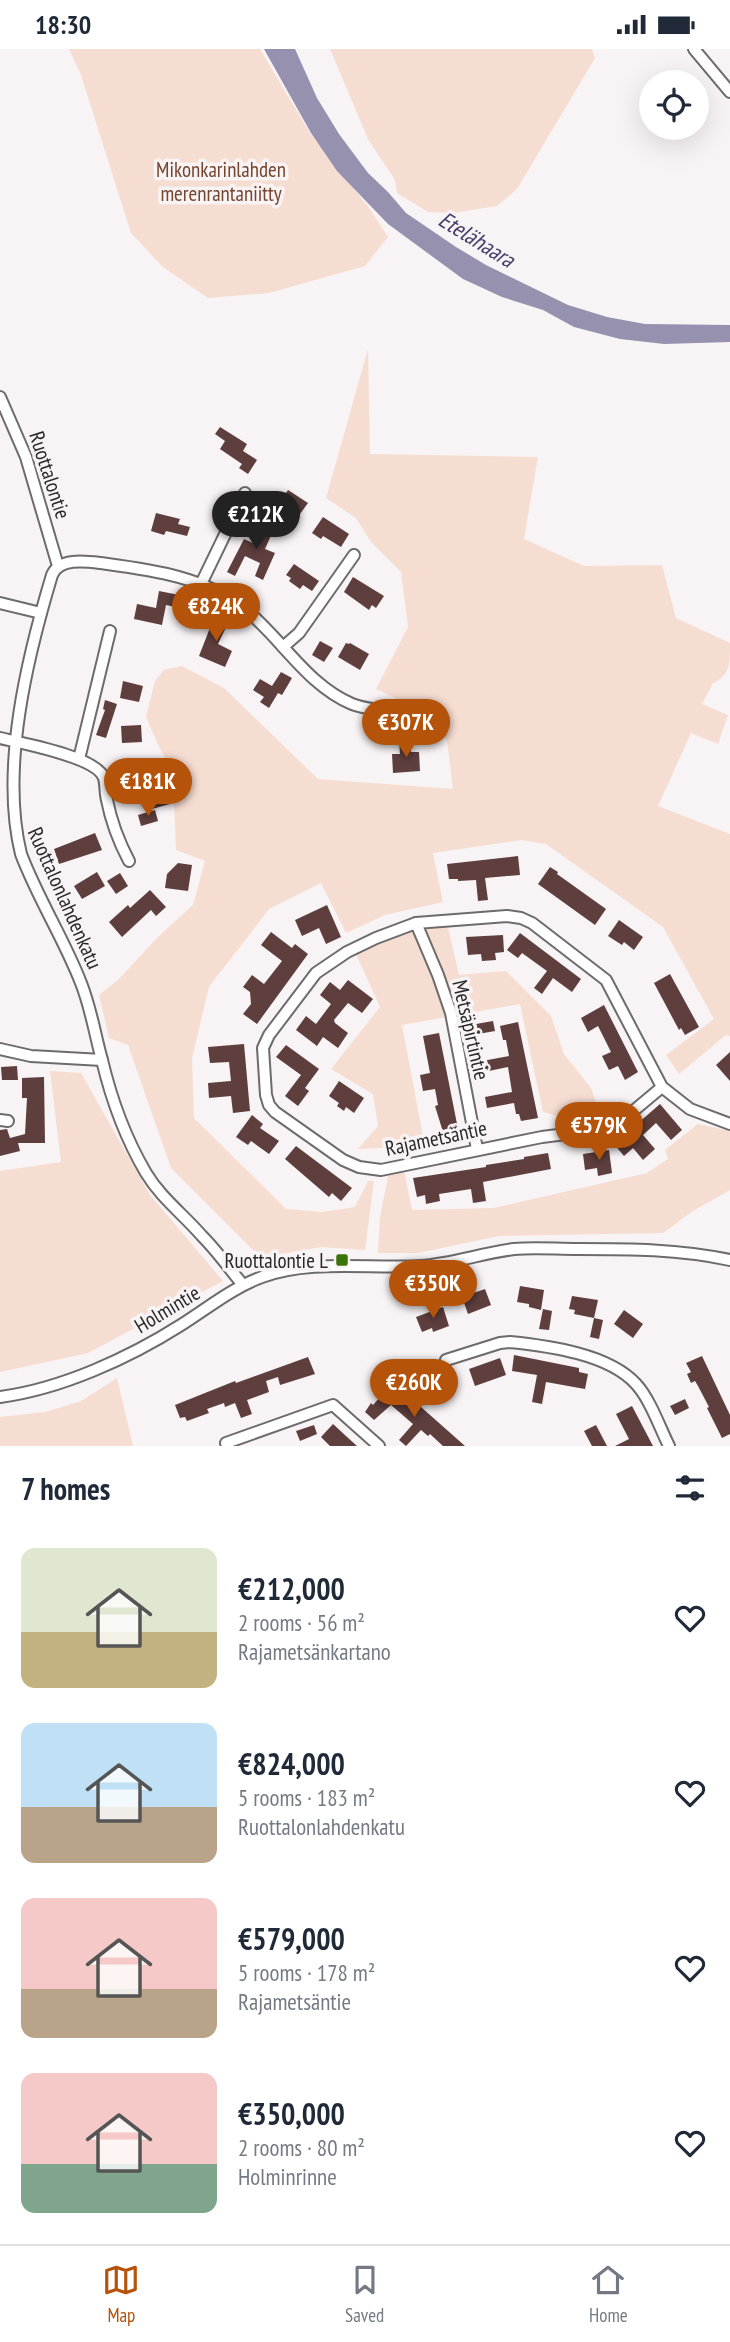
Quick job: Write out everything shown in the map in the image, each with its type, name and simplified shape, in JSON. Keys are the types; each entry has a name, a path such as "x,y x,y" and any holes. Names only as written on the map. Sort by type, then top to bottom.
{"street":[{"path":"694,49 730,92"},
{"name":"Ruottalontie","path":"0,397 26,457 58,566"},
{"path":"201,584 245,493"},
{"path":"284,647 299,633 354,555"},
{"path":"58,566 65,563 94,562 149,569 201,584 244,608 284,647 302,669 337,697 355,706 383,711"},
{"name":"Ruottalonlahdenkatu","path":"58,566 52,575 5,739 9,799 15,837 82,986 122,1120 145,1171 170,1205 202,1235 243,1285"},
{"path":"0,603 41,613"},
{"path":"79,759 110,631"},
{"path":"5,739 79,759 96,767 104,779 119,844 128,861"},
{"name":"Rajametsäntie","path":"662,1087 613,1128 542,1137 381,1170 359,1167 343,1160 275,1112 267,1100 263,1054 266,1041 316,973 348,952 416,923 459,918 521,918 532,923 606,980 662,1087 690,1109 730,1124"},
{"name":"Metsäpirtintie","path":"416,923 451,1013 477,1149"},
{"path":"0,1049 31,1056 102,1060"},
{"name":"Holmintie","path":"0,1397 46,1387 116,1360 179,1326 243,1285 278,1271 326,1266 423,1266 514,1249 640,1249 690,1252 730,1260"},
{"path":"446,1360 510,1342 581,1355 602,1362 635,1382 669,1446"},
{"path":"227,1446 226,1443 332,1405 379,1446"}],"green space":[{"name":"Mikonkarinlahden merenrantaniitty","path":"69,49 260,49 310,133 370,209 388,237 365,266 269,293 208,298 163,267 131,233 81,75"},
{"path":"330,49 592,49 595,58 517,189 497,206 452,213 428,212 397,193 395,180 368,139"},
{"path":"368,349 370,454 538,457 524,539 584,566 662,565 676,618 730,643 726,673 713,683 702,704 728,715 718,744 691,733 658,806 730,834 730,1036 726,1035 679,1074 666,1055 714,1019 663,927 546,844 521,840 433,853 443,902 385,915 346,933 321,883 269,909 209,987 192,1058 194,1118 286,1209 322,1212 355,1207 368,1181 374,1181 365,1250 321,1247 259,1256 171,1168 128,1045 109,1038 99,995 118,980 159,936 193,905 205,861 176,850 170,765 146,717 155,681 164,670 182,666 224,688 318,779 453,789 447,740 397,699 376,689 408,627 401,572 371,542 356,518 326,498"},
{"path":"448,927 459,975 506,971 551,1016 564,1054 591,1088 600,1113 579,1118 543,1112 520,1004 402,1025 424,1141 400,1147 358,1149 378,1126 373,1094 331,1069 380,1007 356,954 407,932"},
{"path":"50,1071 81,1073 150,1195 223,1281 88,1353 0,1372 0,1171 61,1162"},
{"path":"698,1124 730,1131 730,1190 693,1211 663,1233 499,1236 418,1253 378,1253 380,1217 390,1167 403,1165 412,1210 494,1208 647,1173 668,1159 665,1150"},
{"path":"117,1378 133,1446 0,1446 0,1417 45,1412 81,1401"}],"shaded area":[{"path":"264,49 295,49 317,98 368,173 406,213 456,247 486,265 568,305 607,317 645,324 730,325 730,342 664,344 620,339 574,327 543,310 502,297 463,279 388,224 337,171 311,133"}],"building":[{"path":"220,427 247,444 243,451 257,460 248,474 239,468 242,464 220,449 225,441 215,434"},
{"path":"288,490 308,503 295,521 282,512 284,509 278,505"},
{"path":"156,513 180,519 178,524 190,527 187,536 166,531 164,535 151,531"},
{"path":"323,517 349,534 341,547 312,533"},
{"path":"263,519 276,524 265,549 275,553 263,580 255,576 260,563 245,556 235,576 227,572 244,539 253,543"},
{"path":"294,564 319,581 312,591 303,585 300,589 289,581 291,578 286,575"},
{"path":"353,577 384,596 376,608 372,605 369,610 344,592"},
{"path":"159,591 179,595 176,607 166,605 162,625 134,619 137,604 156,608"},
{"path":"215,615 229,621 218,644 232,651 225,667 199,656"},
{"path":"320,641 333,648 324,662 312,655"},
{"path":"346,643 369,654 360,670 338,657"},
{"path":"281,672 292,678 282,695 278,693 269,708 260,702 264,697 253,690 260,679 272,686"},
{"path":"123,681 143,686 139,702 120,698"},
{"path":"105,700 117,704 106,738 96,735 105,710"},
{"path":"141,725 142,742 122,743 121,726"},
{"path":"411,739 411,752 419,752 420,771 393,773 392,754 400,754 399,740"},
{"path":"166,788 170,804 152,809 148,793"},
{"path":"155,810 158,821 141,826 138,815"},
{"path":"95,833 102,850 59,864 54,849"},
{"path":"518,856 520,875 485,878 488,900 478,901 476,880 449,879 447,864"},
{"path":"178,863 192,865 188,891 165,888 167,874"},
{"path":"550,867 606,909 595,925 538,884"},
{"path":"97,872 105,886 82,899 74,886"},
{"path":"120,873 128,886 116,894 107,881"},
{"path":"150,890 166,907 156,916 151,910 122,937 109,922"},
{"path":"327,905 341,937 326,944 319,928 302,936 295,920"},
{"path":"619,920 643,937 634,950 624,942 622,945 608,936"},
{"path":"271,932 292,948 295,944 308,954 257,1024 243,1014 251,1004 250,992 243,987 252,975 264,984 282,961 261,945"},
{"path":"520,933 581,979 572,992 553,978 542,994 534,988 547,971 522,953 518,958 507,950"},
{"path":"503,935 504,952 495,953 496,960 482,961 481,954 468,955 466,937"},
{"path":"670,974 699,1027 685,1035 681,1028 679,1030 654,983"},
{"path":"348,980 373,999 362,1013 348,1003 334,1020 348,1033 338,1048 323,1037 317,1046 296,1030 306,1016 316,1024 331,1004 320,995 330,982 340,990"},
{"path":"604,1005 638,1072 625,1080 618,1066 609,1070 602,1056 611,1052 598,1026 588,1032 581,1018"},
{"path":"493,1021 495,1031 478,1034 476,1024"},
{"path":"518,1022 538,1118 521,1121 519,1114 516,1114 514,1103 487,1108 485,1097 512,1092 508,1067 479,1073 477,1062 509,1056 500,1026"},
{"path":"439,1033 458,1129 443,1132 435,1106 438,1105 435,1089 423,1091 420,1075 430,1073 423,1036"},
{"path":"244,1044 250,1111 233,1113 231,1096 209,1098 208,1083 231,1081 229,1062 210,1063 208,1047"},
{"path":"286,1045 319,1069 305,1088 309,1091 298,1106 285,1096 301,1075 276,1057"},
{"path":"730,1052 730,1081 716,1065"},
{"path":"17,1066 18,1080 2,1080 1,1067"},
{"path":"44,1077 45,1143 18,1143 20,1151 0,1156 0,1130 7,1129 10,1138 25,1134 27,1098 22,1098 22,1078"},
{"path":"339,1081 364,1098 354,1113 346,1107 344,1111 337,1106 339,1103 329,1096"},
{"path":"660,1104 682,1130 671,1140 656,1123 643,1135 655,1149 643,1160 633,1148 624,1156 614,1144"},
{"path":"252,1115 263,1124 260,1128 279,1141 269,1154 251,1141 248,1145 236,1137"},
{"path":"296,1146 352,1188 341,1201 332,1193 329,1197 285,1159"},
{"path":"609,1150 612,1173 598,1176 597,1168 585,1170 583,1154"},
{"path":"548,1153 551,1169 483,1182 486,1201 473,1203 471,1189 439,1194 440,1201 426,1204 425,1195 417,1197 413,1178 486,1167"},
{"path":"520,1286 544,1290 541,1310 517,1302"},
{"path":"485,1289 491,1305 468,1314 462,1297"},
{"path":"572,1296 598,1300 594,1318 574,1314 575,1310 569,1309"},
{"path":"443,1307 449,1326 433,1332 432,1328 422,1332 416,1317"},
{"path":"543,1309 552,1311 549,1330 539,1329"},
{"path":"624,1310 643,1324 633,1338 614,1324"},
{"path":"594,1318 603,1320 599,1339 590,1337"},
{"path":"514,1355 579,1368 579,1372 588,1374 585,1389 546,1382 542,1404 532,1402 537,1375 512,1371"},
{"path":"702,1356 730,1415 730,1434 722,1438 698,1386 695,1381 691,1383 687,1374 691,1372 686,1363"},
{"path":"308,1357 315,1374 280,1385 278,1377 266,1381 269,1392 247,1400 252,1414 241,1418 235,1403 225,1407 224,1403 207,1409 209,1413 187,1421 185,1417 180,1418 175,1405 235,1381 236,1383"},
{"path":"500,1358 506,1375 475,1386 469,1369"},
{"path":"402,1389 465,1446 443,1446 421,1430 406,1446 399,1440 413,1424 391,1405 374,1420 365,1412 371,1403 373,1405 382,1395 390,1402"},
{"path":"685,1399 689,1408 675,1415 670,1406"},
{"path":"632,1406 653,1446 615,1446 629,1439 616,1414"},
{"path":"333,1424 357,1446 330,1446 321,1437"},
{"path":"314,1425 317,1434 300,1441 296,1431"},
{"path":"596,1425 607,1446 592,1446 584,1431"}],"place":[{"name":"Ruottalontie L","path":"342,1260"}],"water label":[{"name":"Etelähaara","path":"477,239"}]}
